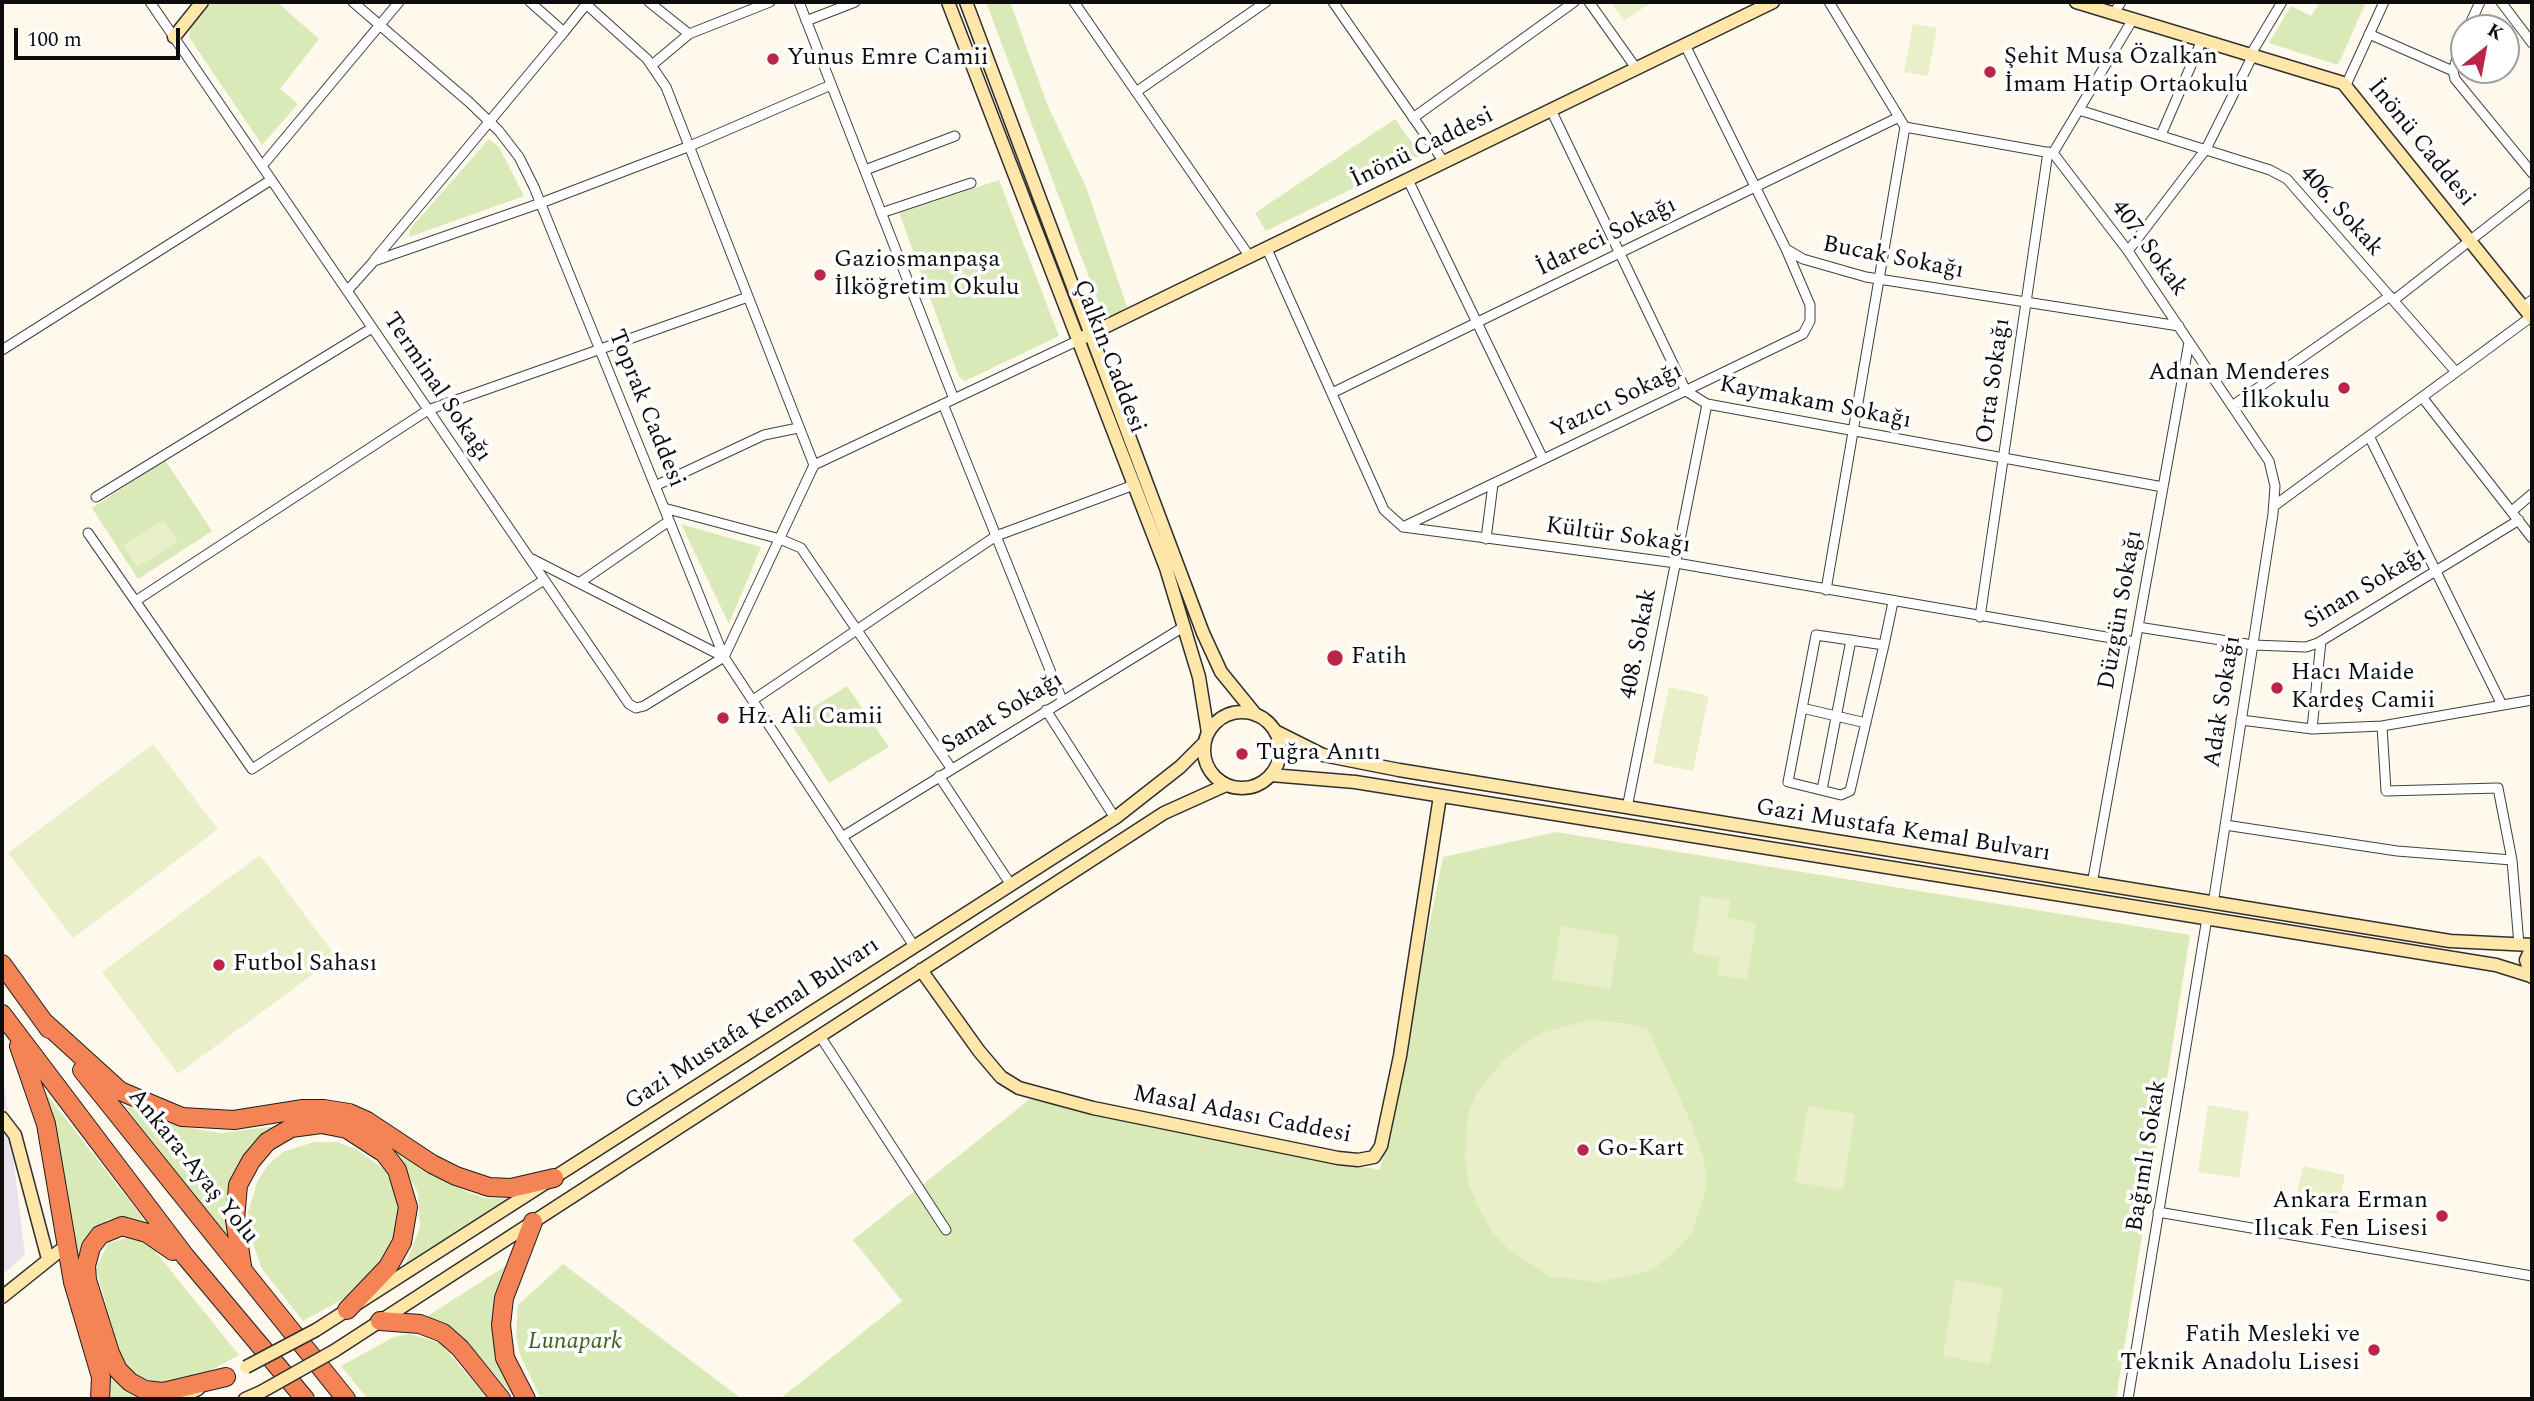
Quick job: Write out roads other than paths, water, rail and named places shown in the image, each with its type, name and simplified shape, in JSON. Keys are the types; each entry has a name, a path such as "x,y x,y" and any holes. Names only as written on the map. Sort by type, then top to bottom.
{"highway":[{"name":"Ankara-Ayaş Yolu","path":"2,964 44,1022 346,1399"},
{"path":"2,1014 212,1288 305,1399"},
{"path":"44,1022 120,1091 181,1117 234,1120 303,1109 349,1113 367,1121 444,1170 489,1187 511,1188 554,1178"},
{"path":"13,1030 46,1124 73,1282 101,1377 100,1399"},
{"path":"243,1269 235,1220 238,1185 251,1161 267,1142 291,1128 321,1124 347,1129 384,1153 397,1170 408,1208 402,1242 388,1267 347,1311"},
{"path":"526,1399 505,1358 501,1325 513,1270 533,1222"},
{"path":"212,1288 162,1240 134,1227 110,1228 100,1235 86,1266 110,1353 118,1370 130,1382 145,1390 163,1392 226,1377"},
{"path":"380,1321 420,1325 443,1333 460,1348 501,1399"}],"main road":[{"path":"174,37 202,2"},
{"name":"Çalkın Caddesi","path":"948,2 1203,633 1221,672 1256,715"},
{"name":"Çalkın Caddesi","path":"966,2 1185,625 1199,677 1206,738"},
{"name":"İnönü Caddesi","path":"1085,337 1773,2"},
{"name":"İnönü Caddesi","path":"2076,2 2118,8 2133,19 2346,85 2470,241 2530,310"},
{"path":"1233,713 1256,715 1275,731 1280,754 1271,775 1251,787 1226,785 1208,767 1206,738 1223,717 1233,713"},
{"name":"Gazi Mustafa Kemal Bulvarı","path":"1275,731 1323,755 1627,808 2450,941 2528,946"},
{"name":"Gazi Mustafa Kemal Bulvarı","path":"177,1399 246,1367 347,1311 1011,885 1115,818 1180,767 1206,738"},
{"name":"Gazi Mustafa Kemal Bulvarı","path":"1271,775 1355,782 2496,965 2532,976"},
{"name":"Gazi Mustafa Kemal Bulvarı","path":"245,1399 334,1351 1164,813 1226,785"},
{"name":"Masal Adası Caddesi","path":"921,970 979,1051 1001,1077 1019,1088 1093,1108 1338,1158 1358,1160 1374,1157 1381,1146 1400,1056 1440,796"},
{"path":"2528,946 2526,960 2532,976"},
{"path":"2,1118 15,1135 48,1259"},
{"path":"2,1297 67,1245"}],"street":[{"name":"Terminal Sokağı","path":"150,2 629,704 636,708 644,706 724,657"},
{"name":"Toprak Caddesi","path":"353,2 491,122 519,157 541,203 664,508 780,538 802,548 951,768"},
{"path":"262,166 399,2"},
{"path":"530,2 564,32"},
{"path":"649,2 689,34"},
{"path":"652,65 689,34 770,2"},
{"path":"799,2 954,399"},
{"path":"806,21 855,2"},
{"path":"1074,2 1250,257"},
{"path":"1136,92 1266,2"},
{"path":"1333,2 1444,162"},
{"path":"1413,118 1574,2"},
{"path":"1589,2 1636,68"},
{"path":"1826,590 1905,127 1829,2"},
{"path":"2128,251 2206,149 2252,55 2282,2"},
{"path":"2346,85 2384,2"},
{"path":"2501,2 2532,43"},
{"path":"347,291 491,122 587,3 652,65 666,86 797,428 814,465"},
{"path":"1905,127 2050,153 2133,19"},
{"path":"2524,32 2532,25"},
{"path":"2369,34 2450,70"},
{"path":"2161,135 2202,40"},
{"name":"Bucak Sokağı","path":"1685,44 1786,249 1817,265 1879,279 2179,326"},
{"path":"2459,84 2532,173"},
{"path":"374,261 541,203 690,146 831,85"},
{"name":"Kaymakam Sokağı","path":"1550,110 1686,390 1707,404 2163,487"},
{"name":"406. Sokak","path":"2079,110 2270,170 2287,179 2456,372"},
{"name":"İdareci Sokağı","path":"1332,393 1899,117"},
{"path":"865,170 955,136"},
{"name":"407. Sokak","path":"2050,153 2128,251 2269,461 2274,478 2274,506"},
{"name":"Orta Sokağı","path":"1979,617 2050,153"},
{"path":"2,351 271,180"},
{"path":"1408,180 1543,459"},
{"path":"881,213 971,183"},
{"path":"2232,406 2392,298 2532,192"},
{"path":"1267,249 1384,510 1403,527"},
{"name":"Yazıcı Sokağı","path":"1403,527 1805,332 1811,318 1810,305 1786,249"},
{"path":"137,600 428,410 748,297"},
{"path":"2274,506 2456,372 2530,310"},
{"path":"96,497 372,328"},
{"path":"724,657 814,465 1085,337"},
{"name":"Düzgün Sokağı","path":"2092,884 2189,342"},
{"path":"2422,397 2532,538"},
{"path":"943,404 1062,700"},
{"name":"408. Sokak","path":"1627,808 1707,404"},
{"path":"655,486 764,435 797,428"},
{"path":"2369,436 2438,569 2502,705"},
{"path":"1486,539 1493,484"},
{"path":"752,700 996,536 1134,485"},
{"path":"2512,511 2532,494"},
{"name":"Adak Sokağı","path":"2213,904 2274,506"},
{"path":"664,508 724,657 914,946"},
{"name":"Sinan Sokağı","path":"2138,627 2253,645 2300,648 2321,641 2519,520"},
{"path":"579,583 669,521"},
{"name":"Kültür Sokağı","path":"1403,527 1676,563 2135,642"},
{"path":"89,533 252,769 544,580"},
{"path":"529,558 724,657"},
{"path":"1884,645 1816,635 1788,782 1841,795 1850,791 1866,723 1894,602"},
{"name":"Sanat Sokağı","path":"842,837 1185,625"},
{"path":"1822,790 1851,640"},
{"path":"2312,729 2321,641"},
{"path":"2241,720 2312,729 2382,726 2532,700"},
{"path":"1802,708 1866,723"},
{"path":"1046,710 1115,818"},
{"path":"2382,726 2386,791 2498,788 2528,946"},
{"path":"939,776 1011,885"},
{"path":"2225,825 2397,851 2512,860"},
{"name":"Bağımlı Sokak","path":"2127,1399 2207,918"},
{"path":"820,1036 946,1230"},
{"path":"2158,1212 2532,1276"}],"place":[{"name":"Yunus Emre Camii","path":"773,59"},
{"name":"Şehit Musa Özalkan İmam Hatip Ortaokulu","path":"1990,72"},
{"name":"Gaziosmanpaşa İlköğretim Okulu","path":"820,275"},
{"name":"Adnan Menderes İlkokulu","path":"2344,388"},
{"name":"Fatih","path":"1335,658"},
{"name":"Hacı Maide Kardeş Camii","path":"2277,688"},
{"name":"Hz. Ali Camii","path":"723,718"},
{"name":"Tuğra Anıtı","path":"1242,754"},
{"name":"Futbol Sahası","path":"219,965"},
{"name":"Go-Kart","path":"1583,1150"},
{"name":"Ankara Erman Ilıcak Fen Lisesi","path":"2442,1216"},
{"name":"Fatih Mesleki ve Teknik Anadolu Lisesi","path":"2374,1350"}],"park label":[{"name":"Lunapark","path":"575,1343"}]}
